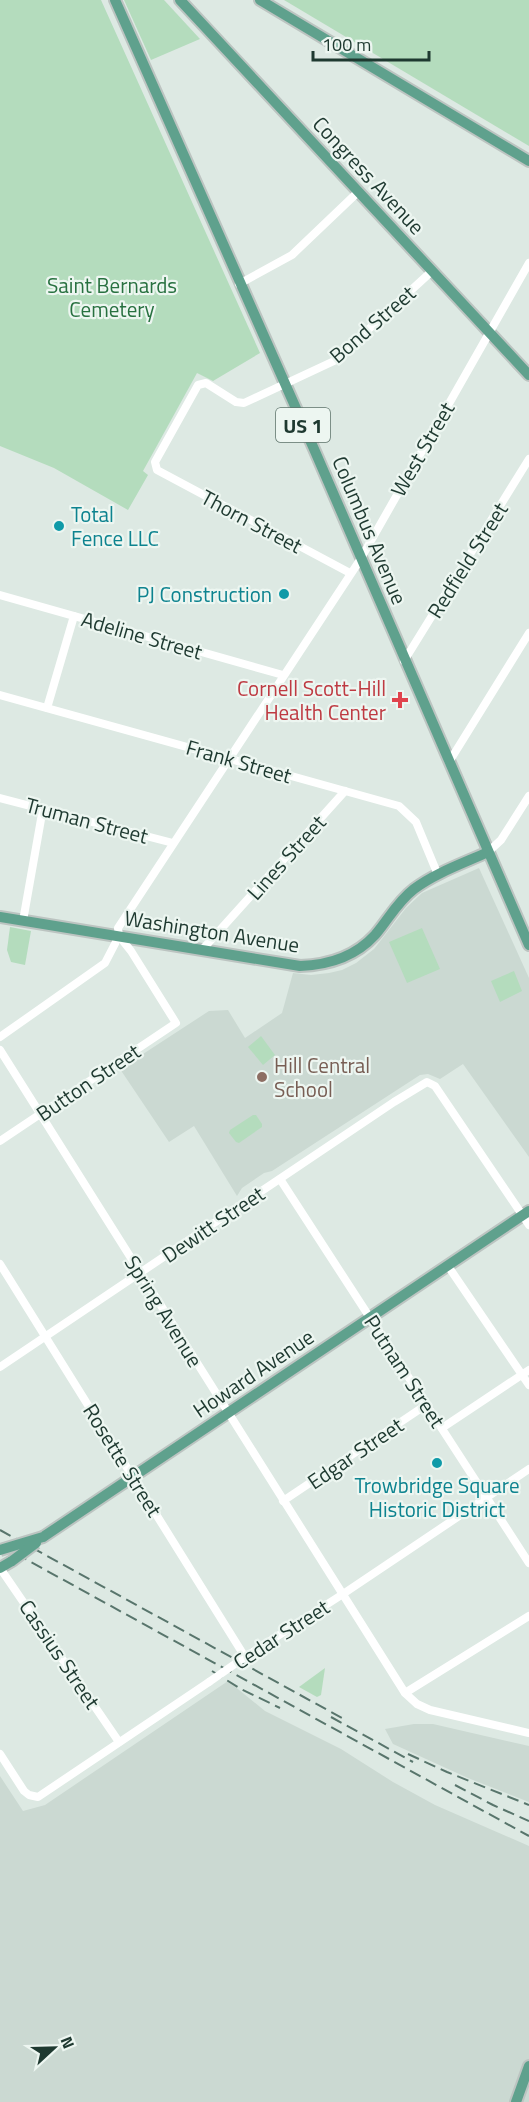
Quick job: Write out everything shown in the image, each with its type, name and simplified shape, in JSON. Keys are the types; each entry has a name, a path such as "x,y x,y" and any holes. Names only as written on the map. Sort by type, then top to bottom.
{"main road":[{"name":"Columbus Avenue","path":"115,0 529,945"},
{"path":"260,0 529,161"},
{"name":"Congress Avenue","path":"180,1 529,375"},
{"name":"Washington Avenue","path":"0,916 300,966 319,965 337,960 365,944 406,896 438,875 488,852"},
{"name":"Howard Avenue","path":"0,1568 227,1413 448,1266 527,1217"},
{"path":"0,1550 43,1537"},
{"path":"516,2102 529,2066"}],"street":[{"path":"239,284 292,255 358,192"},
{"name":"West Street","path":"0,1037 105,963 119,936 118,928 360,560 529,262"},
{"name":"Bond Street","path":"155,467 155,462 198,386 206,383 236,402 243,403 334,361 432,271"},
{"name":"Redfield Street","path":"404,661 529,459"},
{"name":"Thorn Street","path":"155,467 350,573"},
{"name":"Adeline Street","path":"0,595 283,675"},
{"path":"48,708 74,616"},
{"path":"449,762 529,633"},
{"name":"Frank Street","path":"0,695 395,804 411,815 419,828 438,875"},
{"name":"Lines Street","path":"202,950 345,790"},
{"path":"488,852 501,840 529,796"},
{"name":"Truman Street","path":"0,798 173,843"},
{"path":"23,921 44,808"},
{"name":"Button Street","path":"0,1141 176,1023 131,951 119,936"},
{"name":"Spring Avenue","path":"0,1050 405,1693"},
{"name":"Dewitt Street","path":"0,1367 427,1082 435,1086 527,1217"},
{"name":"Putnam Street","path":"280,1179 529,1563"},
{"name":"Rosette Street","path":"0,1265 245,1656"},
{"path":"448,1266 526,1372 529,1385"},
{"path":"442,1428 526,1372"},
{"name":"Edgar Street","path":"283,1501 426,1405"},
{"name":"Cedar Street","path":"0,1754 24,1791 33,1797 42,1796 245,1656 343,1594 529,1468"},
{"name":"Cassius Street","path":"0,1568 119,1742"},
{"path":"529,1616 405,1693 417,1704 430,1710 529,1733"}],"shaded area":[{"path":"479,868 529,978 529,1157 463,1064 440,1079 428,1074 420,1075 272,1171 264,1173 242,1188 237,1196 194,1126 169,1142 120,1069 209,1011 228,1010 245,1038 282,1013 293,973 311,975 329,973 356,963 374,949 406,908 422,893"},
{"path":"228,1681 265,1711 341,1749 393,1782 435,1805 529,1846 529,2102 0,2102 0,1776 23,1811 45,1805"},
{"path":"414,1724 433,1724 529,1746 529,1802 468,1778 393,1744 385,1729"}],"green space":[{"name":"Saint Bernards Cemetery","path":"0,0 101,0 260,353 213,381 197,373 143,471 148,475 128,510 54,468 0,446"},
{"path":"124,0 164,0 200,39 151,60"},
{"path":"284,0 529,0 529,146"},
{"path":"10,927 31,931 25,965 11,962 7,950"},
{"path":"422,928 440,969 407,983 389,942"},
{"path":"514,971 522,991 500,1002 491,981"},
{"path":"261,1036 275,1055 263,1065 248,1047"},
{"path":"256,1115 262,1127 239,1143 236,1142 229,1133 230,1130"},
{"path":"325,1668 321,1695 317,1697 299,1687"}],"railway":[{"path":"0,1530 342,1718"},
{"path":"0,1545 529,1836"},
{"path":"212,1671 241,1689 280,1708"},
{"path":"331,1717 413,1762"},
{"path":"408,1754 529,1805"},
{"path":"455,1785 529,1821"}],"place":[{"name":"Total Fence LLC","path":"59,526"},
{"name":"PJ Construction","path":"284,594"},
{"name":"Cornell Scott-Hill Health Center","path":"400,700"},
{"name":"Hill Central School","path":"262,1077"},
{"name":"Trowbridge Square Historic District","path":"437,1463"}]}
